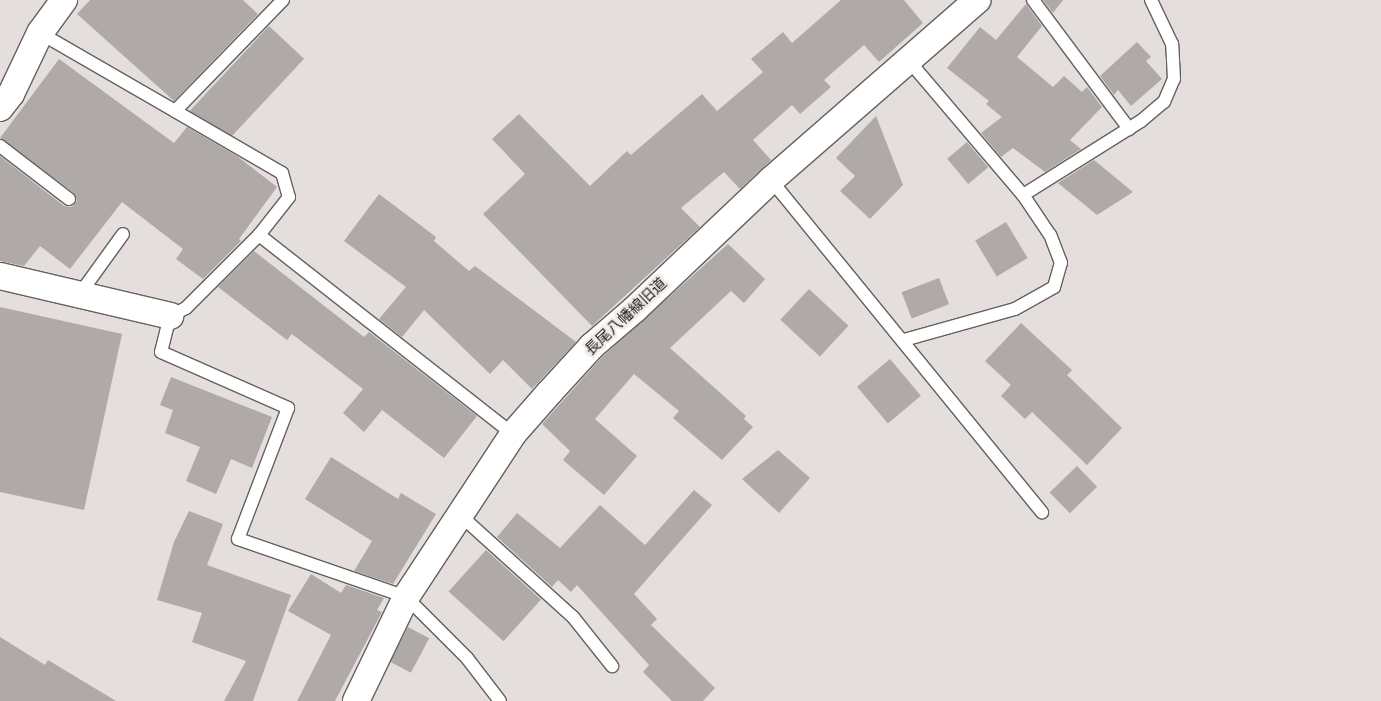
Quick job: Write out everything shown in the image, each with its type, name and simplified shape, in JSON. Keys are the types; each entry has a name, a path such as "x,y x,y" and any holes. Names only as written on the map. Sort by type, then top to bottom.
{"street":[{"path":"0,108 11,94 40,33 64,0"},
{"name":"長尾八幡線旧道","path":"356,701 406,598 513,434 592,346 635,309 771,180 908,60 966,3"},
{"path":"0,276 170,316"}],"lane":[{"path":"175,111 283,0"},
{"path":"1033,0 1129,129"},
{"path":"1023,195 1129,129 1164,102 1174,78 1172,44 1151,0"},
{"path":"40,33 282,173 289,198 259,235 186,308 170,316 161,352 288,408 238,540 406,598 467,658 500,701"},
{"path":"904,340 1015,309 1054,288 1061,263 1050,234 1023,195 908,60"},
{"path":"0,146 69,199"},
{"path":"771,180 904,340 1042,512"},
{"path":"79,295 123,234"},
{"path":"259,235 513,434"},
{"path":"460,515 573,617 612,666"}],"building":[{"path":"90,0 243,0 258,14 174,101 77,14"},
{"path":"841,0 904,0 923,23 879,62 864,45 824,80 831,87 800,114 792,105 753,140 771,160 740,189 724,172 681,208 700,227 592,326 483,214 525,174 492,139 519,114 590,186 627,151 631,155 702,94 717,111 763,72 751,59 783,32 792,43"},
{"path":"1043,0 1063,0 1053,13"},
{"path":"1026,4 1042,26 1017,57 1053,87 1064,76 1082,92 1087,87 1102,107 1070,140 1081,149 1045,172 1013,148 1001,157 981,133 1002,117 986,104 989,101 947,68 980,27 996,40"},
{"path":"269,26 304,59 225,144 190,111"},
{"path":"1137,42 1151,57 1146,61 1162,79 1131,106 1118,90 1114,95 1100,76"},
{"path":"59,59 174,143 187,127 237,156 277,187 239,239 241,241 203,279 176,259 183,249 122,202 70,269 40,246 24,266 0,261 0,156 64,206 72,207 77,201 74,193 0,138"},
{"path":"876,116 903,185 870,219 840,191 855,176 836,158"},
{"path":"967,142 988,167 968,184 947,159"},
{"path":"1094,160 1133,192 1097,215 1058,183"},
{"path":"379,194 436,237 434,241 469,271 475,266 576,342 532,389 503,360 490,374 424,310 402,337 379,319 406,287 344,241"},
{"path":"1006,222 1028,258 997,277 975,241"},
{"path":"728,244 765,279 744,303 731,291 670,348 746,416 744,419 753,427 722,460 673,418 679,411 634,374 595,419 637,456 604,495 563,460 570,451 542,424 602,357"},
{"path":"254,251 364,337 369,332 477,416 444,458 382,410 364,432 343,413 363,389 292,334 287,340 218,287"},
{"path":"939,278 949,304 912,318 902,292"},
{"path":"809,289 848,326 820,357 780,320"},
{"path":"0,307 122,334 84,510 0,492"},
{"path":"1021,323 1072,370 1067,375 1122,428 1087,465 1032,412 1025,419 1001,396 1011,385 985,361"},
{"path":"890,359 921,396 888,423 857,387"},
{"path":"171,377 272,417 252,468 231,459 216,494 186,481 200,447 165,433 173,410 160,405"},
{"path":"778,450 810,478 779,513 742,479"},
{"path":"331,457 398,499 401,493 436,514 393,584 354,571 372,541 305,499"},
{"path":"1077,466 1097,487 1070,513 1050,492"},
{"path":"694,490 712,505 634,594 657,619 651,625 715,688 703,701 672,701 643,672 649,665 577,585 571,592 558,580 552,587 497,537 517,513 560,548 600,505 645,545"},
{"path":"189,511 223,524 207,565 291,595 253,701 224,701 246,661 192,642 202,613 157,600 174,542"},
{"path":"486,550 541,600 504,641 449,592"},
{"path":"311,574 341,593 346,585 384,598 377,610 382,612 335,701 297,701 331,635 288,611"},
{"path":"408,627 429,638 411,673 390,661"},
{"path":"0,637 45,665 48,660 116,701 0,701"}]}
